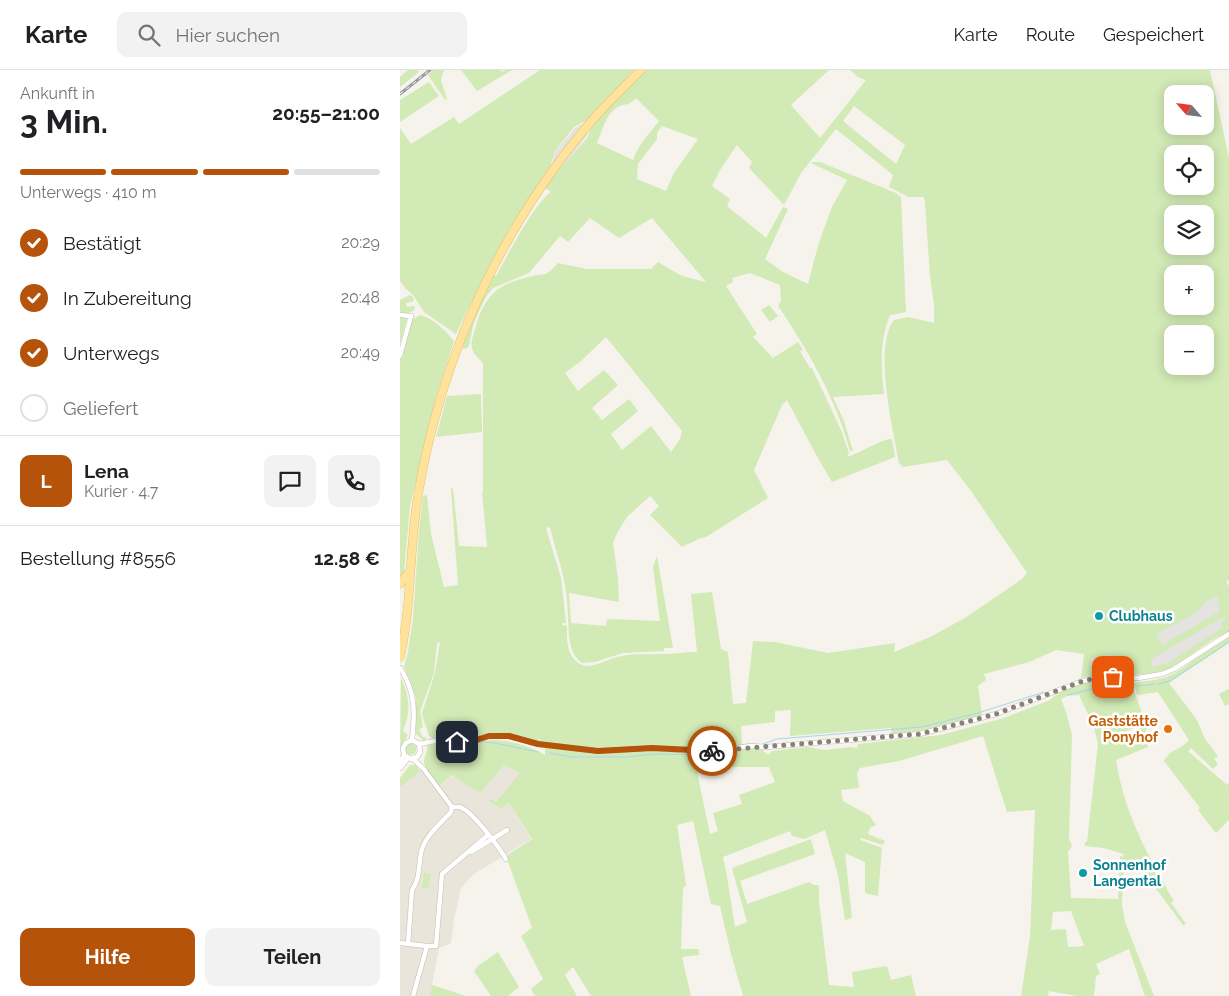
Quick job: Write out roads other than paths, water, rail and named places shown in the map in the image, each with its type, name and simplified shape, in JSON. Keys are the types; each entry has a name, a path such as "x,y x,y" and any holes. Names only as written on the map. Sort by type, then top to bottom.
{"main road":[{"path":"400,657 418,495 429,442 458,343 481,290 523,213 554,168 589,124 641,70"},
{"path":"400,584 409,571"},
{"path":"400,598 406,612"}],"street":[{"path":"400,315 411,316 400,356"},
{"path":"420,747 435,741 470,742 489,736 509,736 538,744 598,751 652,748 706,752 751,746 766,747 920,734 996,714 1095,678 1138,678 1162,674 1174,669 1229,634"},
{"path":"400,668 411,687 414,700 412,740"},
{"path":"412,740 420,747"},
{"path":"412,740 404,745 408,757 424,768"},
{"path":"408,944 412,890 416,885 422,849 428,836 451,812 452,806 440,793 424,768 419,755 420,747"},
{"path":"400,762 408,757 419,755"},
{"path":"400,768 408,757"},
{"path":"452,806 460,807 470,815 493,840 506,859"},
{"path":"463,856 507,830"},
{"path":"400,943 436,946 442,874 488,835"},
{"path":"414,996 427,946"}],"waterway":[{"path":"1158,684 1170,681 1229,642"},
{"path":"1138,686 1154,684"},
{"path":"1068,695 1099,687 1131,686"},
{"path":"763,744 777,739 922,727 978,713 1044,692"},
{"path":"446,748 483,742 538,752"},
{"path":"549,753 572,757 626,757 654,754 708,755 735,751"}],"railway":[{"path":"400,94 430,70"}],"place":[{"name":"Clubhaus","path":"1099,616"},
{"name":"Gaststätte Ponyhof","path":"1168,729"},
{"name":"Sonnenhof Langental","path":"1083,873"}]}
